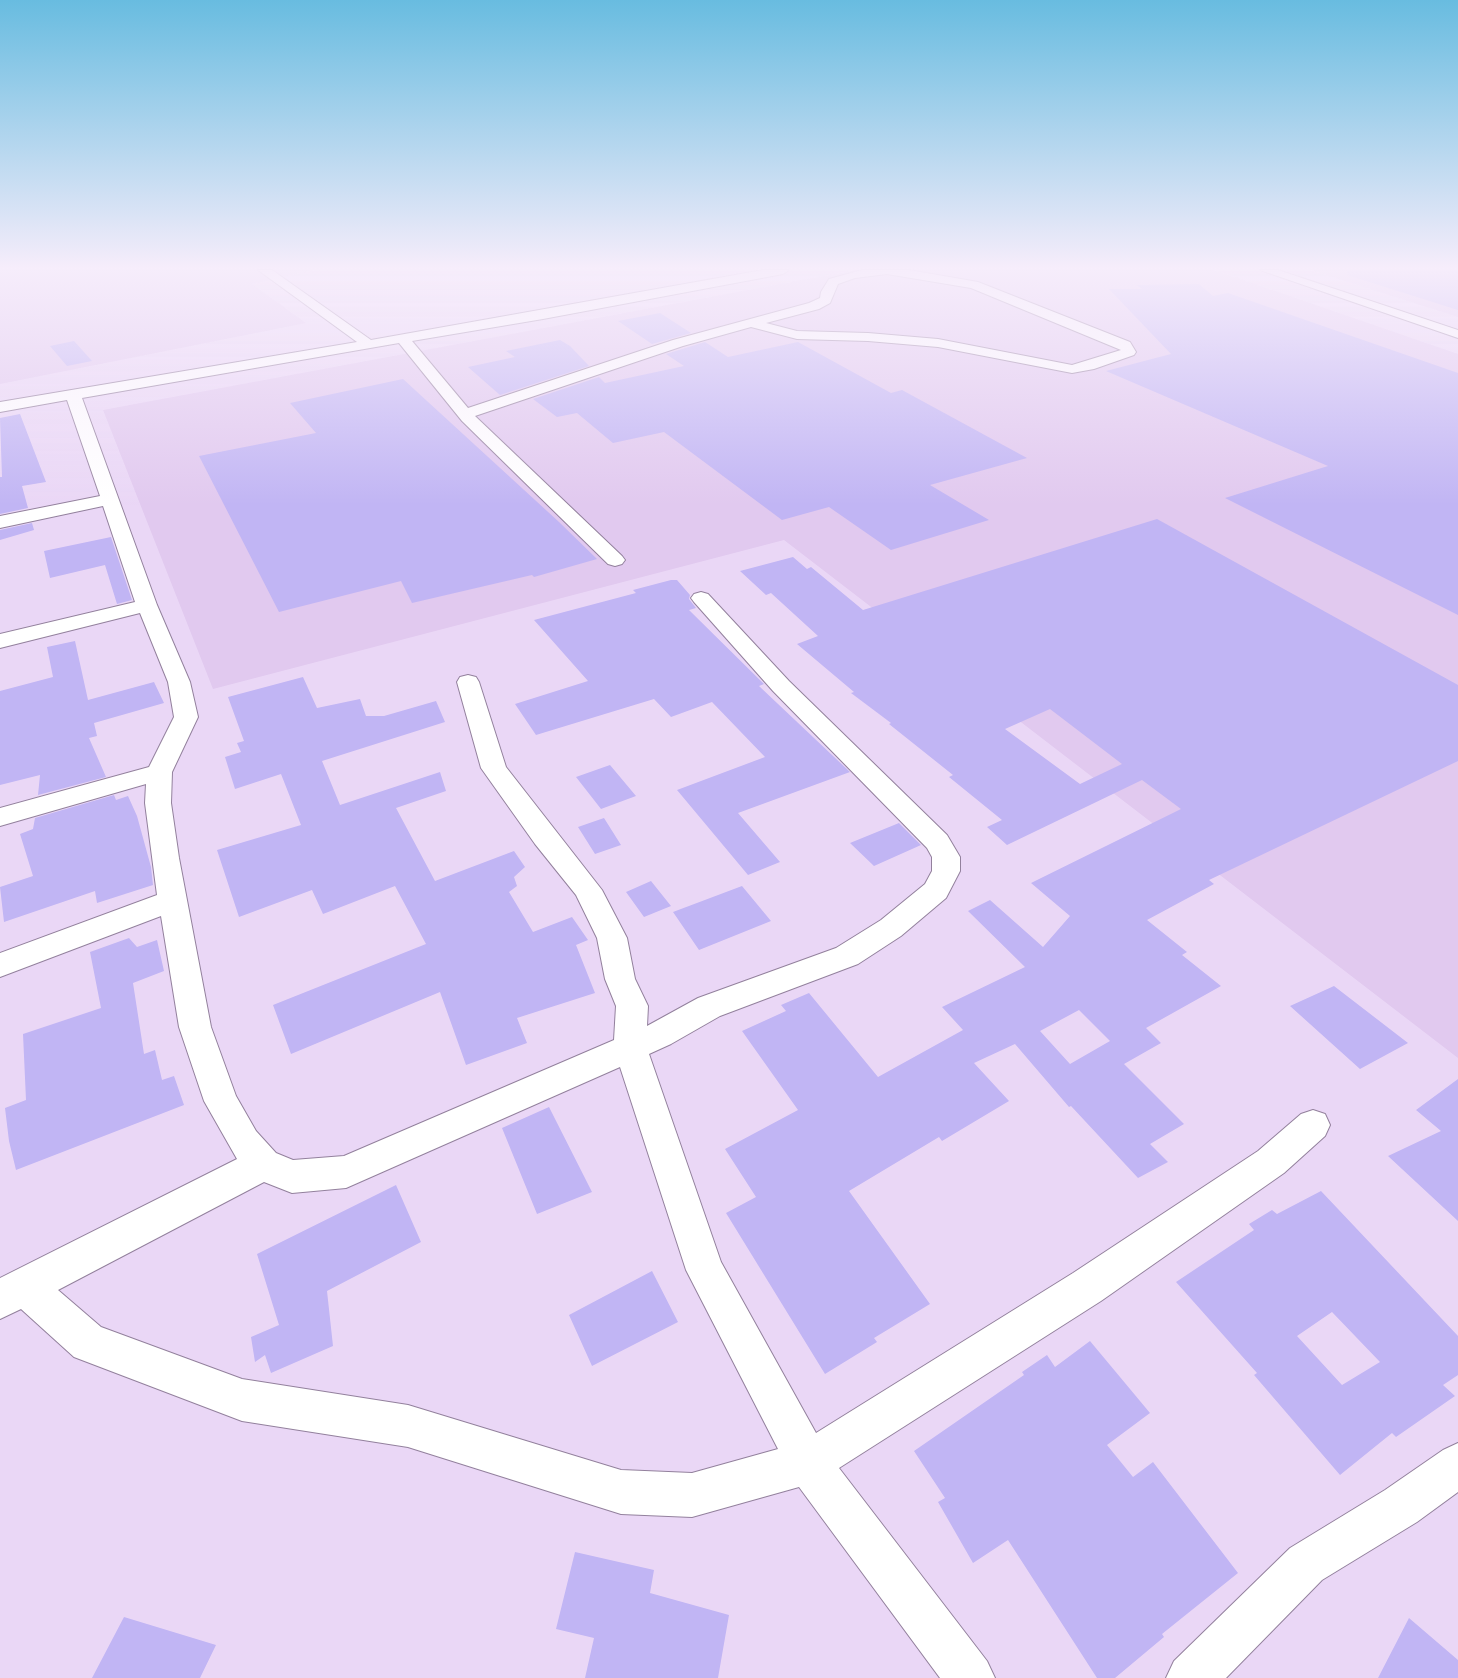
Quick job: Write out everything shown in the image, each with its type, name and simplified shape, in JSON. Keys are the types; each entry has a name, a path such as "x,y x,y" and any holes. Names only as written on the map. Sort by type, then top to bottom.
{"street":[{"path":"0,407 349,348"},
{"path":"411,348 465,414 615,560"},
{"path":"465,414 662,348"},
{"path":"965,348 1072,369 1089,366 1129,352 1127,348"},
{"path":"73,395 147,605 179,682 186,717 159,772 158,803 165,858 195,1026 221,1101 244,1142 263,1164 292,1177 346,1172 660,1035 709,1007 847,956 891,928 936,891 946,871 946,857 937,842 781,686 701,598"},
{"path":"0,522 110,499"},
{"path":"0,641 147,605"},
{"path":"468,682 494,768 545,838 588,890 612,938 620,979 632,1006 630,1047 705,1270 808,1463 970,1678"},
{"path":"0,817 159,772"},
{"path":"0,965 174,900"},
{"path":"263,1164 12,1293 88,1343 242,1400 408,1426 621,1492 692,1495 808,1463 1087,1287 1271,1162 1313,1125"},
{"path":"1191,1678 1306,1564 1401,1506 1458,1465"}],"shaded area":[{"path":"0,348 179,348 0,384"},
{"path":"435,348 1441,348 1458,354 1458,1058 784,540 213,689 103,410"}],"building":[{"path":"52,348 81,348 92,361 67,366"},
{"path":"519,348 572,348 589,366 500,395 468,367 515,357 506,351"},
{"path":"685,348 715,348 728,357 769,348 810,348 891,393 902,390 1027,458 930,485 989,520 891,550 829,507 782,520 664,432 613,443 577,413 557,417 533,399 599,377 605,383 684,366 666,354"},
{"path":"1166,348 1387,348 1458,373 1458,615 1225,498 1328,466 1106,371 1171,354"},
{"path":"403,379 597,559 534,577 532,575 412,603 401,581 279,612 199,456 316,433 290,403"},
{"path":"20,414 46,482 22,486 28,508 0,514 0,477 2,477 0,418"},
{"path":"1157,519 1458,685 1458,761 1209,880 1214,884 1147,920 1187,952 1182,955 1221,986 1146,1028 1161,1043 1124,1064 1184,1124 1150,1144 1168,1162 1138,1178 1071,1106 1069,1107 1015,1044 974,1063 1009,1101 942,1141 939,1137 849,1191 930,1304 874,1338 877,1342 825,1374 726,1213 756,1197 725,1149 798,1110 742,1031 786,1011 781,1005 809,993 878,1077 963,1030 942,1007 1025,967 968,911 990,900 1043,947 1070,916 1031,883 1181,809 1142,780 1007,845 987,827 1002,820 949,777 953,775 851,693 854,692 797,644 818,636 771,593 766,595 740,571 793,557 807,569 811,567 863,610","holes":["1050,709 1122,764 1080,784 1005,729","1079,1010 1110,1041 1070,1064 1040,1031"]},
{"path":"32,523 34,530 0,540 0,530"},
{"path":"111,537 132,600 117,604 105,565 50,578 44,551"},
{"path":"677,580 690,595 689,599 696,608 689,610 764,684 759,686 850,772 738,813 780,862 748,875 677,790 765,757 712,702 671,717 654,699 536,735 515,704 588,681 534,620 636,593 633,590"},
{"path":"75,641 88,700 154,682 164,703 94,723 97,736 89,738 106,777 38,795 40,775 0,785 0,691 53,677 47,647"},
{"path":"303,677 317,708 360,699 366,716 384,716 436,701 445,722 322,761 340,805 440,772 446,791 396,808 435,881 514,851 525,867 514,877 517,886 509,892 533,932 572,917 588,940 576,945 595,993 517,1018 527,1043 466,1065 440,992 291,1054 273,1005 426,944 395,886 323,914 312,890 239,917 217,850 301,825 281,774 235,789 225,757 241,752 237,743 244,741 228,697"},
{"path":"610,765 636,796 601,809 576,777"},
{"path":"114,795 116,800 128,796 137,816 151,867 153,885 97,903 95,891 4,922 0,887 33,876 20,834 33,829 35,818"},
{"path":"604,818 621,845 595,854 578,827"},
{"path":"899,823 921,845 874,866 850,843"},
{"path":"651,881 671,906 644,917 626,892"},
{"path":"742,886 771,921 699,950 673,912"},
{"path":"129,938 137,947 157,940 164,971 133,983 144,1054 155,1050 162,1080 174,1076 184,1105 16,1170 9,1141 5,1108 26,1100 23,1034 101,1008 90,952"},
{"path":"1334,986 1408,1043 1360,1069 1290,1006"},
{"path":"1458,1079 1458,1221 1388,1156 1441,1131 1416,1110"},
{"path":"549,1107 592,1192 537,1214 502,1128"},
{"path":"396,1185 421,1242 327,1291 333,1346 271,1373 265,1355 255,1362 251,1337 279,1325 257,1254"},
{"path":"1321,1191 1458,1336 1458,1375 1443,1385 1455,1396 1396,1437 1392,1433 1340,1475 1254,1375 1257,1373 1176,1282 1254,1230 1249,1224 1272,1210 1277,1214","holes":["1332,1312 1380,1362 1342,1385 1297,1336"]},
{"path":"652,1271 678,1322 592,1366 569,1315"},
{"path":"1090,1341 1150,1413 1107,1445 1133,1477 1153,1462 1238,1573 1162,1634 1164,1637 1115,1678 1097,1678 1008,1540 973,1563 938,1502 945,1498 914,1451 1024,1375 1022,1372 1047,1355 1055,1367"},
{"path":"575,1552 654,1570 650,1593 729,1615 718,1678 585,1678 594,1638 556,1629"},
{"path":"124,1617 216,1645 200,1678 92,1678"},
{"path":"1409,1618 1458,1660 1458,1678 1378,1678"}]}
